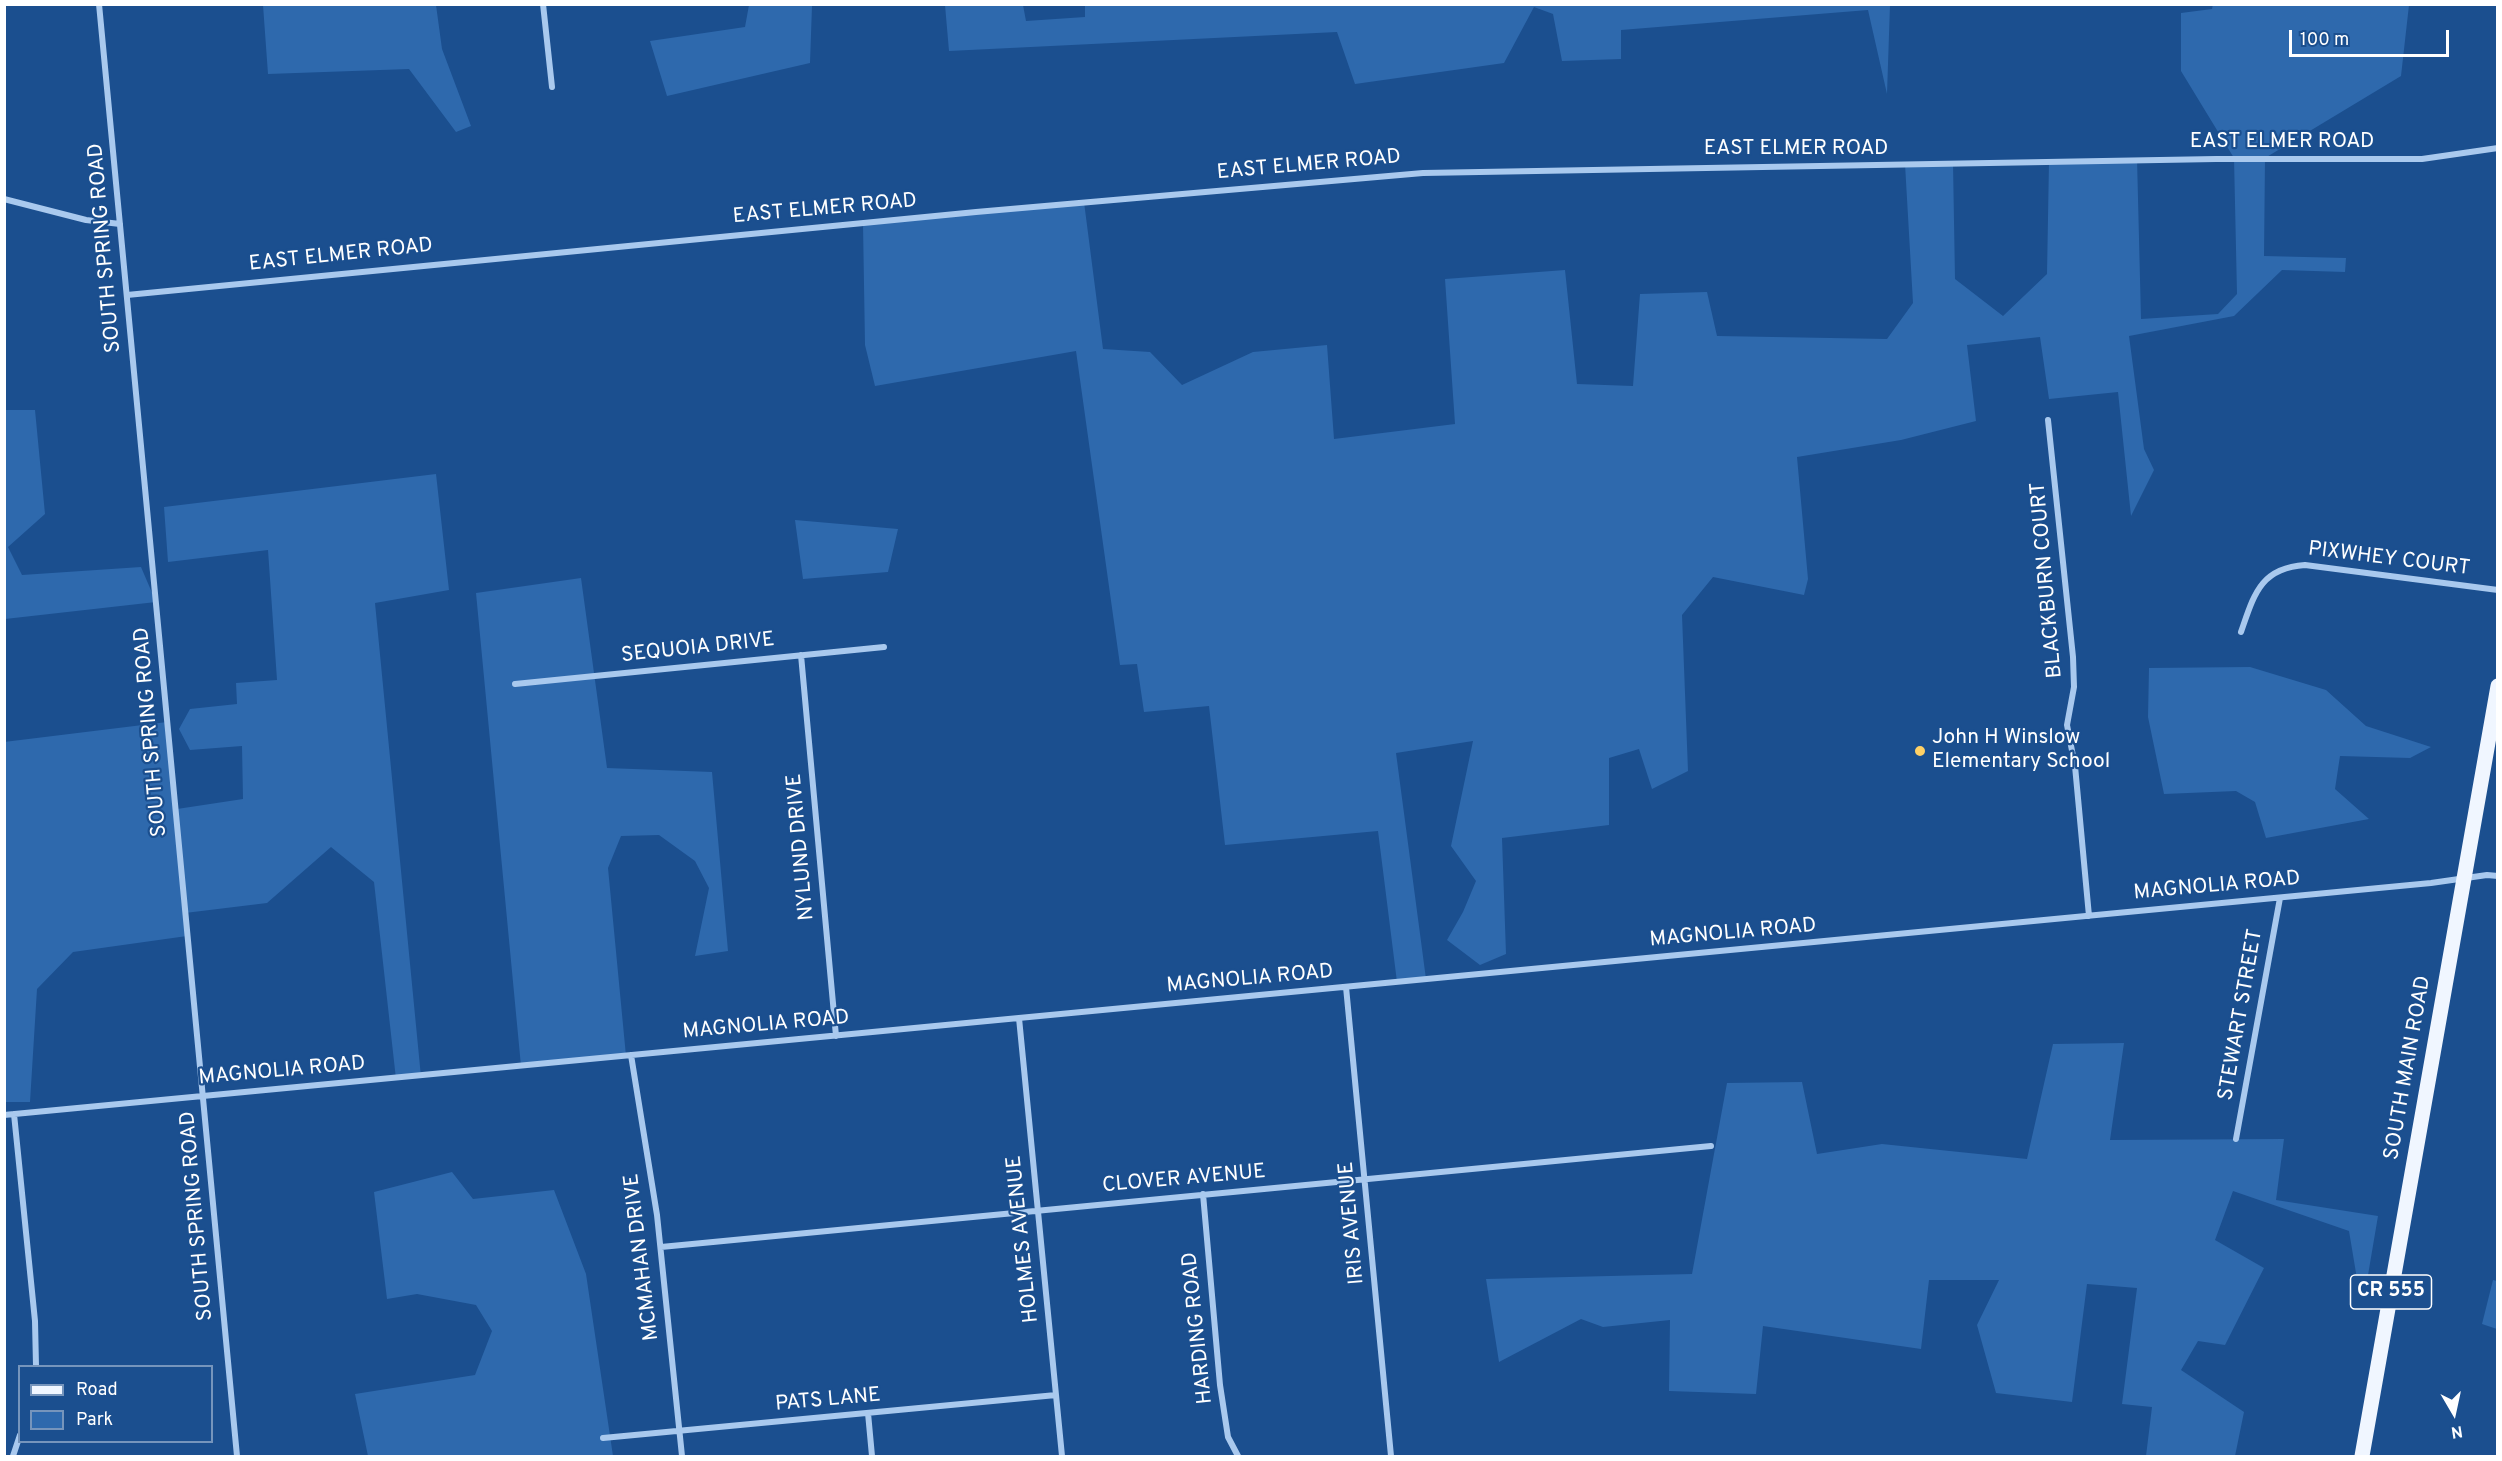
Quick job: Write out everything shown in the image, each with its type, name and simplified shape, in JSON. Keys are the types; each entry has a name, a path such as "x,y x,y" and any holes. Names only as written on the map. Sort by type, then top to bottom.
{"main road":[{"name":"SOUTH MAIN ROAD","path":"2362,1456 2498,686"}],"street":[{"name":"SOUTH SPRING ROAD","path":"99,4 237,1456"},
{"path":"543,4 552,87"},
{"name":"EAST ELMER ROAD","path":"127,295 976,212 1423,173 2216,159 2422,159 2498,148"},
{"path":"4,199 86,220 120,224"},
{"name":"BLACKBURN COURT","path":"2048,420 2073,657 2074,687 2067,733 2075,766 2088,916"},
{"name":"PIXWHEY COURT","path":"2241,632 2258,587 2277,572 2291,566 2305,565 2498,590"},
{"name":"SEQUOIA DRIVE","path":"515,684 884,647"},
{"name":"NYLUND DRIVE","path":"801,655 836,1036"},
{"name":"MAGNOLIA ROAD","path":"4,1115 2498,876"},
{"name":"STEWART STREET","path":"2236,1139 2280,898"},
{"name":"IRIS AVENUE","path":"1346,987 1391,1456"},
{"name":"HOLMES AVENUE","path":"1019,1018 1062,1456"},
{"name":"MCMAHAN DRIVE","path":"630,1055 661,1247 681,1456"},
{"path":"14,1114 35,1321 36,1365"},
{"name":"CLOVER AVENUE","path":"661,1247 1711,1146"},
{"name":"HARDING ROAD","path":"1203,1194 1220,1385 1228,1437 1238,1456"},
{"name":"PATS LANE","path":"603,1438 1056,1395"},
{"path":"868,1413 872,1456"},
{"path":"13,1456 18,1441"}],"green space":[{"path":"1085,4 1890,5 1887,94 1868,10 1621,30 1621,59 1562,61 1553,14 1534,7 1504,63 1355,84 1337,32 949,51 945,5 1023,5 1026,21 1085,17"},
{"path":"2213,4 2409,5 2401,76 2265,158 2264,256 2346,258 2345,272 2282,270 2234,316 2129,336 2144,449 2154,470 2131,516 2118,392 2049,399 2040,337 1967,345 1976,421 1901,440 1797,457 1808,579 1804,595 1713,577 1682,615 1688,771 1652,789 1639,749 1609,758 1609,825 1502,838 1506,954 1480,965 1447,940 1463,912 1476,881 1451,846 1473,741 1396,753 1426,979 1397,982 1378,831 1225,845 1209,706 1144,712 1137,664 1120,665 1076,351 875,386 865,345 863,224 1084,202 1103,349 1150,352 1182,385 1253,352 1327,345 1334,439 1455,424 1445,279 1565,270 1577,384 1633,386 1640,294 1707,292 1717,336 1887,339 1913,303 1905,164 1953,163 1955,279 2003,316 2047,274 2049,161 2137,158 2141,319 2218,314 2237,294 2234,158 2181,71 2181,13 2212,9"},
{"path":"263,5 436,5 442,49 471,126 456,132 409,69 268,74"},
{"path":"749,5 812,6 810,63 667,96 650,41 745,27"},
{"path":"5,410 35,410 45,514 8,547 22,575 141,567 156,602 5,619"},
{"path":"436,474 449,590 375,603 421,1077 396,1079 374,882 331,847 267,903 185,913 187,936 73,952 37,989 30,1102 5,1102 4,742 167,722 177,809 243,799 242,746 190,750 179,729 190,709 237,704 236,683 277,680 268,550 168,562 164,507"},
{"path":"795,520 898,529 888,572 803,579"},
{"path":"581,578 607,768 712,772 728,951 695,956 709,888 695,861 659,835 621,836 608,868 626,1056 521,1066 476,593"},
{"path":"2250,667 2326,690 2366,726 2431,747 2410,758 2340,756 2335,789 2369,819 2266,838 2255,802 2236,791 2164,794 2148,717 2149,668"},
{"path":"2124,1043 2110,1140 2284,1139 2276,1200 2378,1216 2367,1281 2357,1279 2349,1231 2233,1191 2215,1240 2264,1268 2225,1345 2198,1341 2181,1370 2244,1412 2235,1456 2146,1456 2152,1407 2122,1404 2137,1288 2087,1284 2072,1402 1996,1393 1977,1325 1999,1280 1929,1280 1921,1349 1763,1326 1756,1394 1669,1391 1670,1320 1603,1327 1581,1319 1499,1362 1486,1279 1692,1274 1727,1083 1802,1082 1817,1154 1882,1144 2027,1159 2053,1044"},
{"path":"452,1172 473,1199 554,1190 586,1274 613,1456 368,1456 355,1394 475,1375 492,1331 476,1305 417,1294 387,1299 374,1192"},
{"path":"2493,1280 2497,1281 2497,1329 2482,1324"}],"place":[{"name":"John H Winslow Elementary School","path":"1920,751"}]}
